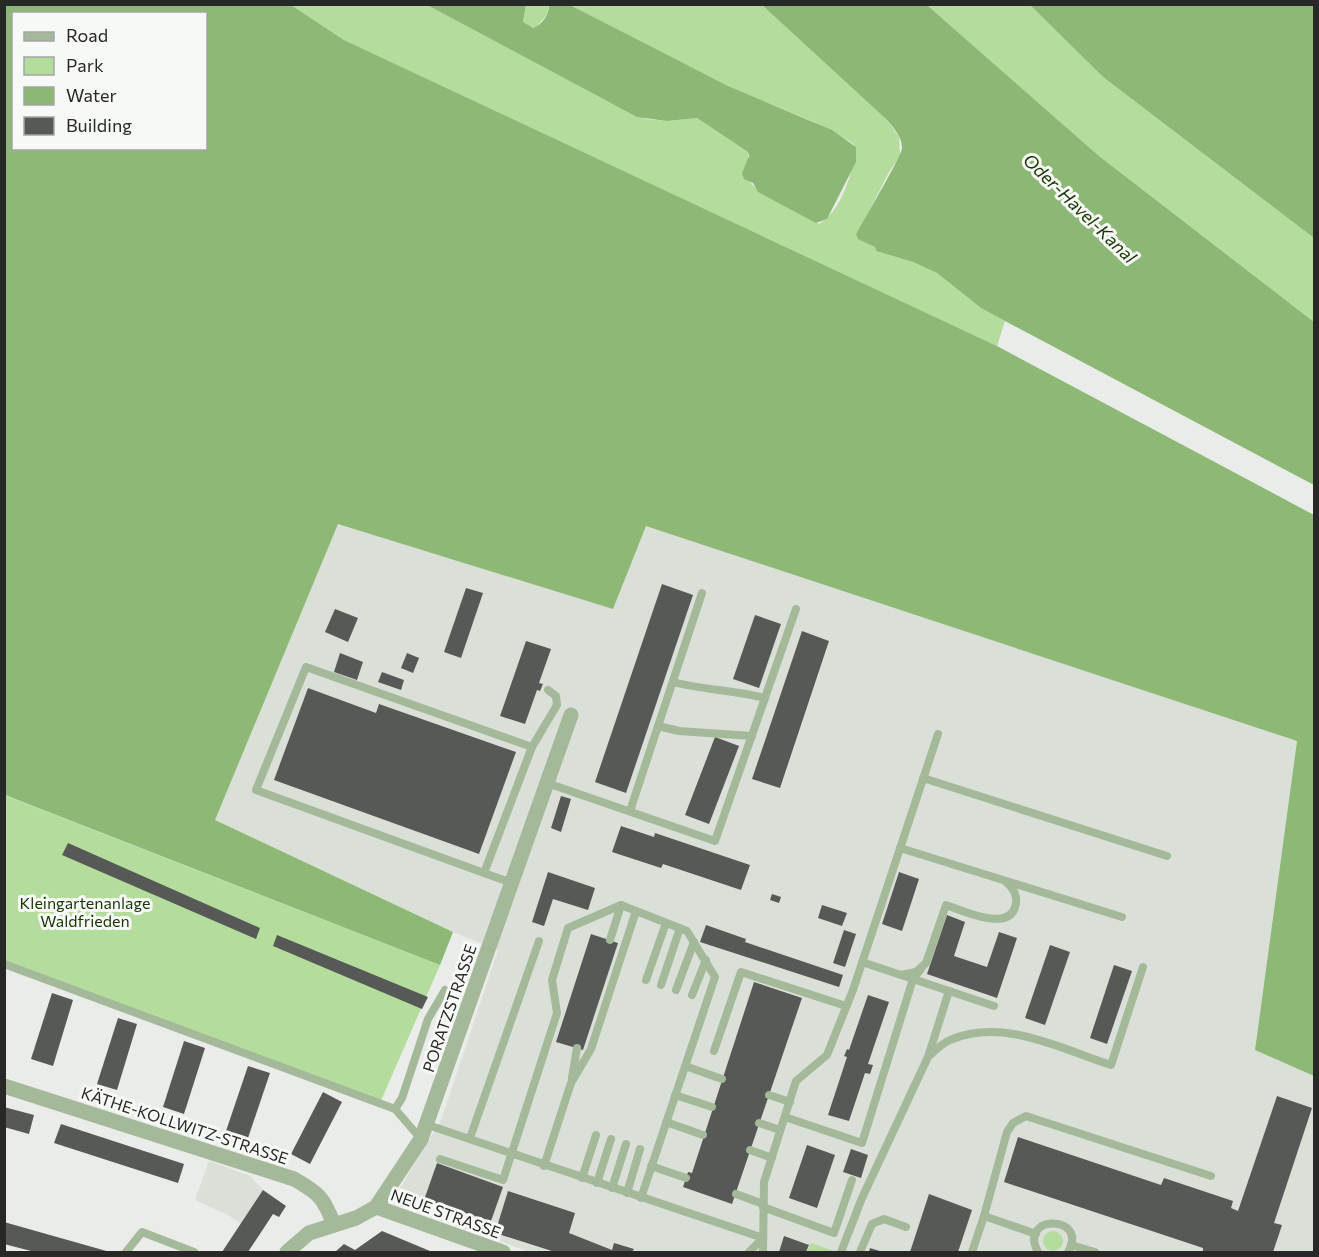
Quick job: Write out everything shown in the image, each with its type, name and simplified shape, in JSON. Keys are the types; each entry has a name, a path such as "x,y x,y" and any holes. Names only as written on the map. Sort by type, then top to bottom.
{"street":[{"name":"PORATZSTRASSE","path":"376,1207 428,1125 572,715"},
{"name":"KÄTHE-KOLLWITZ-STRASSE","path":"4,1086 294,1179 316,1191 326,1203 334,1225"},
{"path":"287,1252 309,1233 356,1218 376,1207"},
{"name":"NEUE STRASSE","path":"376,1207 503,1252"}],"lane":[{"path":"630,812 702,593"},
{"path":"547,783 715,841 796,609"},
{"path":"512,883 256,790 306,668 532,747"},
{"path":"673,682 702,690 741,692 765,698"},
{"path":"484,873 532,747 557,705 556,696 548,690"},
{"path":"658,726 679,731 752,736"},
{"path":"763,1252 764,1182 796,1081 827,1055 862,962 938,734"},
{"path":"923,778 1167,856"},
{"path":"900,848 1122,917"},
{"path":"785,1117 862,1143 913,979 926,963 946,905 989,919 1002,919 1016,906 1016,896 1012,887 1005,881"},
{"path":"610,940 621,905"},
{"path":"440,1158 503,1180 557,1013 552,980 568,928 621,905 687,931 715,977 640,1198"},
{"path":"571,1083 591,1049 636,911"},
{"path":"646,980 666,923"},
{"path":"661,985 680,928"},
{"path":"470,1138 538,941"},
{"path":"676,990 694,942"},
{"path":"692,995 706,960"},
{"path":"862,962 994,1006"},
{"path":"4,964 395,1109 421,1139"},
{"path":"928,1057 948,1041 987,1031 1007,1031 1112,1065 1143,967"},
{"path":"902,975 921,969"},
{"path":"714,1051 741,972 846,1006"},
{"path":"395,1109 402,1098 428,1019 445,990"},
{"path":"842,1252 862,1198 928,1057 949,991"},
{"path":"544,1166 571,1083 577,1048"},
{"path":"685,1066 722,1078"},
{"path":"675,1095 712,1107"},
{"path":"769,1095 790,1102"},
{"path":"972,1252 1007,1132 1019,1118 1026,1116 1211,1176"},
{"path":"666,1122 703,1134"},
{"path":"759,1123 780,1130"},
{"path":"428,1125 763,1238"},
{"path":"582,1178 596,1134"},
{"path":"597,1183 611,1139"},
{"path":"612,1188 626,1144"},
{"path":"627,1193 640,1149"},
{"path":"750,1150 772,1158"},
{"path":"651,1166 686,1178"},
{"path":"736,1194 834,1233 852,1180"},
{"path":"984,1216 1036,1234"},
{"path":"860,1252 872,1224 884,1219 906,1227"},
{"path":"1038,1252 1035,1246 1036,1234 1044,1224 1057,1223 1067,1229 1069,1249 1095,1252"},
{"path":"126,1252 142,1232 194,1252"},
{"path":"749,1252 763,1238"}],"shaded area":[{"path":"4,5 291,5 344,40 997,346 1314,515 1314,1076 1255,1050 1297,741 646,526 613,609 338,524 215,820 453,932 440,965 5,795"},
{"path":"1030,5 1314,5 1314,238 1103,77"},
{"path":"338,523 613,609 645,525 1297,741 1255,1049 1314,1076 1314,1252 530,1252 404,1207 400,1188 441,1120 498,950 453,932 215,820"},
{"path":"209,1161 250,1176 263,1190 250,1230 228,1215 195,1200"}],"green space":[{"path":"291,5 427,5 607,101 646,119 667,121 697,118 748,152 748,162 742,173 759,192 819,224 834,210 845,190 856,147 852,143 808,119 730,87 570,5 762,5 887,120 899,137 900,156 889,172 856,237 875,247 876,251 913,262 937,273 981,308 1005,321 997,346 344,40"},
{"path":"526,5 549,5 547,15 536,27 530,28 523,22"},
{"path":"927,5 1030,5 1103,77 1314,238 1314,322 1099,156"},
{"name":"Kleingartenanlage Waldfrieden","path":"4,795 440,965 380,1103 5,966"},
{"path":"1053,1231 1060,1234 1063,1241 1060,1248 1053,1251 1046,1248 1043,1241 1046,1234"},
{"path":"811,1243 837,1252 807,1252"}],"water":[{"path":"427,5 526,5 523,22 533,28 545,19 549,5 570,5 728,86 832,130 856,147 856,162 827,219 816,223 758,192 753,183 744,179 742,173 749,156 748,152 697,118 667,121 637,117"},
{"name":"Oder-Havel-Kanal","path":"762,5 927,5 1099,156 1314,322 1314,485 981,308 937,273 913,262 876,251 875,247 858,239 856,235 900,153 901,140 887,120"}],"building":[{"path":"662,584 693,595 626,793 595,782"},
{"path":"466,588 483,593 461,658 444,652"},
{"path":"335,609 358,618 348,642 325,632"},
{"path":"755,615 781,624 759,688 733,679"},
{"path":"802,631 829,641 780,788 752,779"},
{"path":"526,641 551,649 539,683 543,684 540,691 537,690 525,724 500,716"},
{"path":"340,653 363,662 357,680 334,672"},
{"path":"407,653 419,658 413,673 401,668"},
{"path":"382,672 404,680 401,690 378,682"},
{"path":"308,688 376,713 379,704 516,752 479,854 274,780"},
{"path":"715,737 739,746 709,824 685,815"},
{"path":"561,796 571,799 561,832 551,828"},
{"path":"621,826 654,837 655,833 750,865 741,890 663,864 661,868 612,852"},
{"path":"68,843 260,928 256,939 62,855"},
{"path":"548,872 595,888 588,910 553,899 544,926 532,922"},
{"path":"899,872 919,879 902,931 882,924"},
{"path":"772,894 781,897 779,903 770,900"},
{"path":"822,905 847,913 842,926 818,918"},
{"path":"947,915 965,922 954,956 987,967 999,932 1017,938 997,998 927,974"},
{"path":"706,925 746,939 745,942 843,975 839,987 700,942"},
{"path":"844,930 856,934 845,967 833,963"},
{"path":"591,934 618,943 583,1050 556,1042"},
{"path":"277,935 428,997 422,1009 273,946"},
{"path":"1050,945 1070,952 1045,1025 1025,1018"},
{"path":"1114,965 1132,971 1107,1044 1090,1038"},
{"path":"754,982 802,998 732,1204 683,1187 688,1172 692,1173"},
{"path":"52,993 73,1000 53,1066 31,1059"},
{"path":"868,995 889,1002 868,1064 873,1065 870,1074 865,1073 849,1121 828,1115 847,1057 844,1056 847,1049 849,1050"},
{"path":"118,1018 137,1024 117,1090 97,1084"},
{"path":"184,1041 205,1048 184,1114 163,1107"},
{"path":"248,1066 270,1073 248,1138 226,1131"},
{"path":"323,1092 342,1102 310,1164 291,1154"},
{"path":"1277,1096 1312,1108 1274,1223 1282,1225 1273,1252 1203,1252 1203,1248 1004,1182 1018,1137 1161,1185 1164,1178 1233,1201 1231,1208 1238,1211"},
{"path":"4,1107 34,1115 29,1134 4,1127"},
{"path":"61,1124 184,1164 178,1183 54,1143"},
{"path":"807,1145 835,1155 817,1208 789,1198"},
{"path":"851,1149 868,1155 861,1178 843,1172"},
{"path":"437,1163 503,1187 491,1221 424,1200"},
{"path":"263,1190 286,1206 279,1217 273,1214 248,1252 222,1252"},
{"path":"508,1191 575,1213 569,1233 612,1250 614,1243 634,1249 632,1252 555,1252 495,1233"},
{"path":"929,1194 972,1210 958,1252 910,1252"},
{"path":"4,1222 110,1252 35,1252 4,1244"},
{"path":"382,1231 430,1251 335,1252 344,1244 355,1250"},
{"path":"784,1236 809,1245 806,1252 779,1252"},
{"path":"870,1248 883,1252 869,1252"}]}
